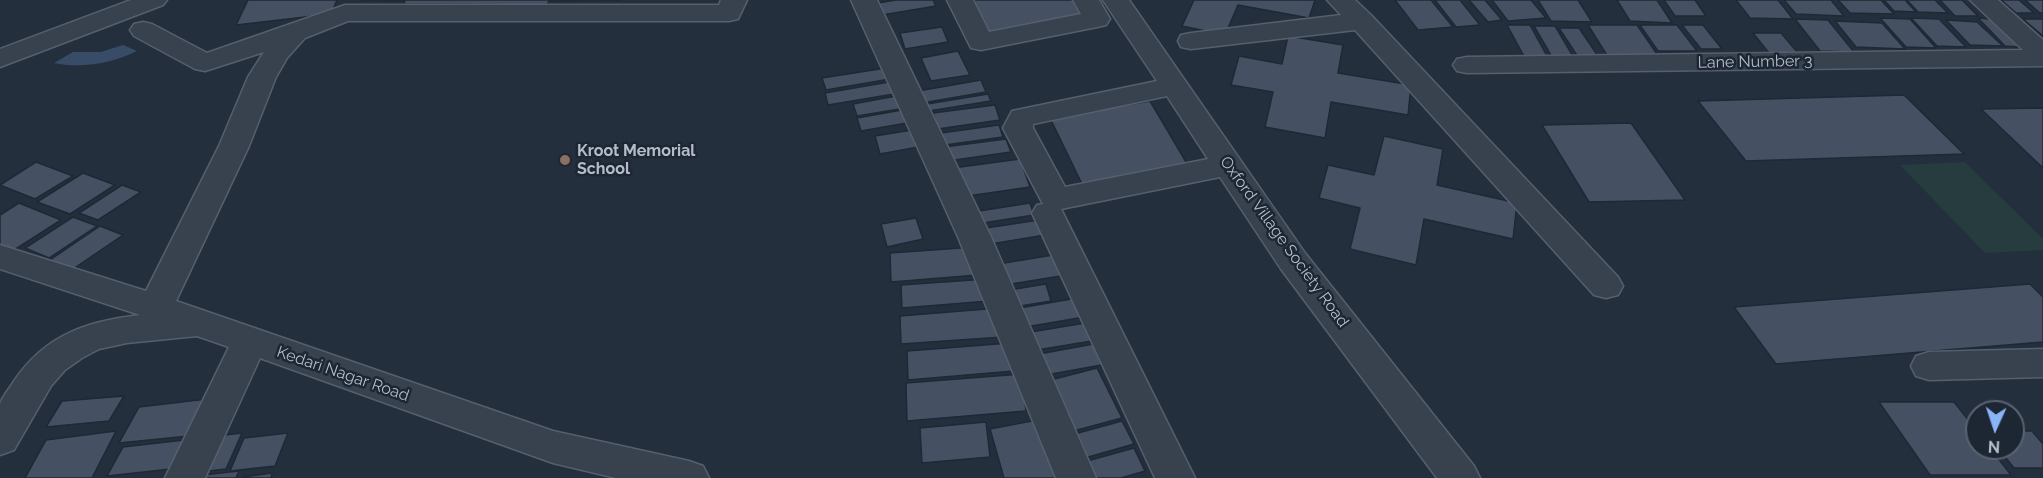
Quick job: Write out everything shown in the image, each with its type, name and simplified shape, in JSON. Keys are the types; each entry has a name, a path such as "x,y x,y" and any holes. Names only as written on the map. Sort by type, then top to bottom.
{"street":[{"path":"0,59 154,0"},
{"path":"155,307 234,146 262,77 276,54 296,32 349,6 729,13 734,0"},
{"path":"864,0 1008,314 1076,478"},
{"path":"960,0 981,42 1106,8"},
{"path":"1340,0 1362,21 1606,286"},
{"path":"1983,0 2043,56"},
{"name":"Oxford Village Society Road","path":"1106,8 1175,86 1293,261 1460,478"},
{"path":"1191,41 1362,21"},
{"path":"143,30 205,63 310,26"},
{"name":"Lane Number 3","path":"1467,65 2043,56"},
{"path":"1175,86 1022,117 1018,128 1056,199 1228,165"},
{"path":"1048,213 1175,478"},
{"name":"Kedari Nagar Road","path":"0,257 155,307 553,447 689,478"},
{"path":"0,439 38,375 60,352 88,338 122,330 200,324"},
{"path":"185,478 250,341"},
{"path":"1929,366 2043,363"}],"green space":[{"path":"1965,162 2043,239 2043,250 1985,253 1900,165"}],"water":[{"path":"123,45 137,51 97,64 54,63 73,52 101,52"}],"building":[{"path":"248,0 337,0 331,14 236,25"},
{"path":"362,0 621,0 549,1 547,5 403,4 405,1"},
{"path":"896,0 933,0 936,6 882,15 878,3"},
{"path":"965,0 1073,0 1083,19 983,38"},
{"path":"1194,0 1315,0 1309,18 1238,5 1225,35 1182,26"},
{"path":"1395,0 1431,0 1453,27 1418,30"},
{"path":"1435,0 1460,0 1480,25 1456,27"},
{"path":"1469,0 1485,0 1502,20 1488,22"},
{"path":"1492,0 1531,0 1546,18 1508,21"},
{"path":"1538,0 1578,0 1592,22 1551,21"},
{"path":"1617,0 1657,0 1672,23 1630,21"},
{"path":"1664,0 1695,0 1706,16 1675,16"},
{"path":"1736,0 1778,0 1793,19 1750,18"},
{"path":"1784,0 1831,0 1844,16 1796,14"},
{"path":"1838,0 1881,0 1894,14 1850,13"},
{"path":"1884,0 1905,0 1916,12 1894,11"},
{"path":"1907,0 1935,0 1948,13 1918,12"},
{"path":"1940,0 1962,0 1978,16 1955,16"},
{"path":"2001,0 2019,0 2034,13 2016,13"},
{"path":"2025,0 2043,0 2043,13 2040,13"},
{"path":"1880,18 1910,19 1936,48 1906,47"},
{"path":"1911,18 1939,19 1966,47 1937,46"},
{"path":"1978,18 1991,19 2019,47 2005,46"},
{"path":"1795,19 1828,20 1854,52 1820,51"},
{"path":"2023,19 2043,19 2043,36"},
{"path":"1946,20 1977,22 2003,46 1970,45"},
{"path":"1835,21 1882,23 1905,49 1856,47"},
{"path":"1507,25 1530,25 1548,58 1525,58"},
{"path":"1588,25 1637,25 1659,57 1608,57"},
{"path":"1640,25 1677,25 1697,51 1658,51"},
{"path":"1682,25 1703,25 1722,49 1701,49"},
{"path":"1534,26 1555,26 1574,58 1552,57"},
{"path":"942,27 948,42 905,49 900,33"},
{"path":"1559,28 1579,28 1600,59 1580,60"},
{"path":"1753,33 1781,33 1798,53 1769,53"},
{"path":"1288,36 1343,45 1338,73 1411,85 1408,115 1331,102 1325,138 1265,127 1273,92 1231,85 1239,56 1282,64"},
{"path":"958,51 970,75 931,81 921,58"},
{"path":"886,68 890,79 826,90 822,78"},
{"path":"981,80 986,92 922,103 918,91"},
{"path":"889,82 894,94 828,105 825,93"},
{"path":"988,94 991,101 929,111 927,104"},
{"path":"1904,95 1964,154 1746,161 1698,101"},
{"path":"896,96 900,109 857,116 853,104"},
{"path":"1150,101 1189,167 1083,186 1050,118"},
{"path":"995,105 1000,120 938,129 933,113"},
{"path":"2043,108 2043,168 1981,109"},
{"path":"902,110 907,123 861,131 857,118"},
{"path":"1631,123 1685,200 1589,202 1542,125"},
{"path":"999,125 1003,137 945,145 941,133"},
{"path":"918,129 924,146 880,154 875,136"},
{"path":"1384,136 1443,149 1437,185 1517,203 1513,239 1424,219 1416,265 1350,249 1360,208 1319,198 1328,165 1374,175"},
{"path":"1006,139 1011,152 948,161 944,147"},
{"path":"1020,159 1030,187 961,197 953,168"},
{"path":"36,162 73,176 35,199 0,185"},
{"path":"83,173 115,185 70,214 37,202"},
{"path":"122,185 141,192 98,220 79,213"},
{"path":"19,203 61,220 11,252 0,248 0,215"},
{"path":"1030,203 1034,215 983,223 979,211"},
{"path":"73,217 97,226 49,258 25,248"},
{"path":"916,218 923,239 887,247 881,224"},
{"path":"1039,220 1045,235 991,244 986,228"},
{"path":"100,226 123,235 73,269 50,260"},
{"path":"975,247 978,275 891,282 890,253"},
{"path":"1059,254 1067,275 1005,285 998,264"},
{"path":"987,279 989,301 902,308 901,285"},
{"path":"1046,284 1051,301 1008,308 1003,291"},
{"path":"2030,284 2043,297 2043,342 1776,364 1734,307"},
{"path":"1077,298 1084,317 1020,328 1014,309"},
{"path":"999,308 1003,337 901,344 900,316"},
{"path":"1091,322 1098,340 1037,350 1031,332"},
{"path":"1010,343 1014,371 908,380 907,351"},
{"path":"1099,343 1107,364 1046,375 1039,354"},
{"path":"1097,368 1122,418 1066,433 1043,382"},
{"path":"1022,374 1026,411 907,421 906,383"},
{"path":"124,396 109,421 46,427 62,401"},
{"path":"207,399 189,436 119,443 139,407"},
{"path":"1879,402 1954,402 1965,416 1965,460 1999,460 2011,475 1930,475"},
{"path":"1037,420 1056,478 1004,478 990,429"},
{"path":"1122,421 1134,444 1078,460 1067,436"},
{"path":"986,422 990,457 922,463 920,428"},
{"path":"116,431 92,478 25,478 46,440"},
{"path":"2025,431 2032,431 2043,444 2043,468 2014,468 2008,460 2025,460"},
{"path":"242,433 226,469 191,473 208,437"},
{"path":"288,433 275,466 230,471 244,438"},
{"path":"193,439 180,468 107,476 123,447"},
{"path":"1134,448 1145,471 1121,478 1087,478 1080,463"},
{"path":"239,471 236,478 193,478 194,476"},
{"path":"272,473 271,478 243,478 243,477"}],"place":[{"name":"Kroot Memorial School","path":"565,160"}]}
